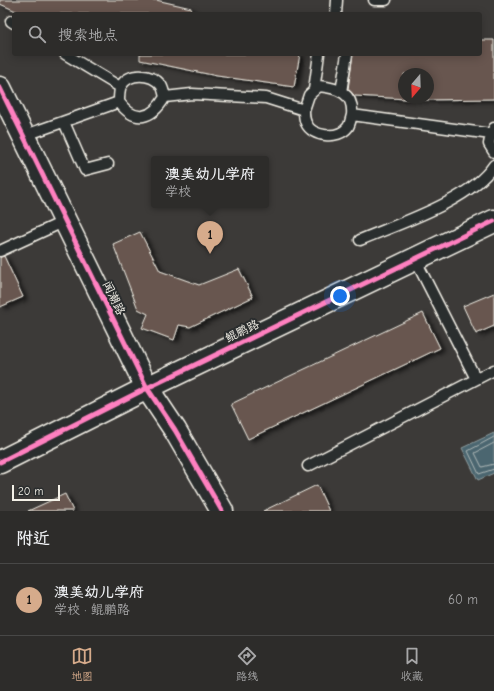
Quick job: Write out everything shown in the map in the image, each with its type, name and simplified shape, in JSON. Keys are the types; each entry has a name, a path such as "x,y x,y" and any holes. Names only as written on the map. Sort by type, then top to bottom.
{"street":[{"name":"闻潮路","path":"0,88 147,388 175,430 222,511"},
{"name":"鲲鹏路","path":"0,462 147,388 494,221"}],"lane":[{"path":"336,12 337,0"},
{"path":"374,0 386,0"},
{"path":"68,56 120,87"},
{"path":"314,90 319,56"},
{"path":"341,92 347,56"},
{"path":"139,75 155,79 162,86 164,97 159,106 148,116 137,116 125,110 119,102 120,87 128,78 139,75"},
{"path":"319,86 336,88 341,92 347,95 353,106 348,128 337,134 324,135 312,130 305,122 304,110 309,95 319,86"},
{"path":"164,97 192,94 266,98 304,110"},
{"path":"23,136 119,102"},
{"path":"352,115 492,131 489,144 494,152"},
{"path":"64,122 86,170 108,164"},
{"path":"360,240 462,196 494,166"},
{"path":"0,251 65,221"},
{"path":"415,259 476,380"},
{"path":"308,466 494,370"}],"water":[{"path":"494,433 494,473 478,480 462,448"}],"building":[{"path":"0,0 156,0 191,8 190,12 18,12 0,4"},
{"path":"482,40 494,40 494,99 434,100 434,68 398,68 398,98 355,96 348,89 353,56 482,56"},
{"path":"140,56 300,56 294,87 217,76 140,60"},
{"path":"140,232 160,271 199,285 239,269 253,297 190,327 179,325 174,340 142,328 148,314 138,309 113,244"},
{"path":"4,256 23,297 0,307 0,257"},
{"path":"494,293 494,326 476,334 463,306"},
{"path":"423,313 440,348 248,439 231,404"},
{"path":"317,485 329,511 263,511"},
{"path":"65,494 73,511 28,511"}],"cycle path":[{"path":"0,88 147,388 175,430 222,511"},
{"path":"0,462 147,388 494,221"}],"place":[{"name":"澳美幼儿学府","path":"210,254"}]}
